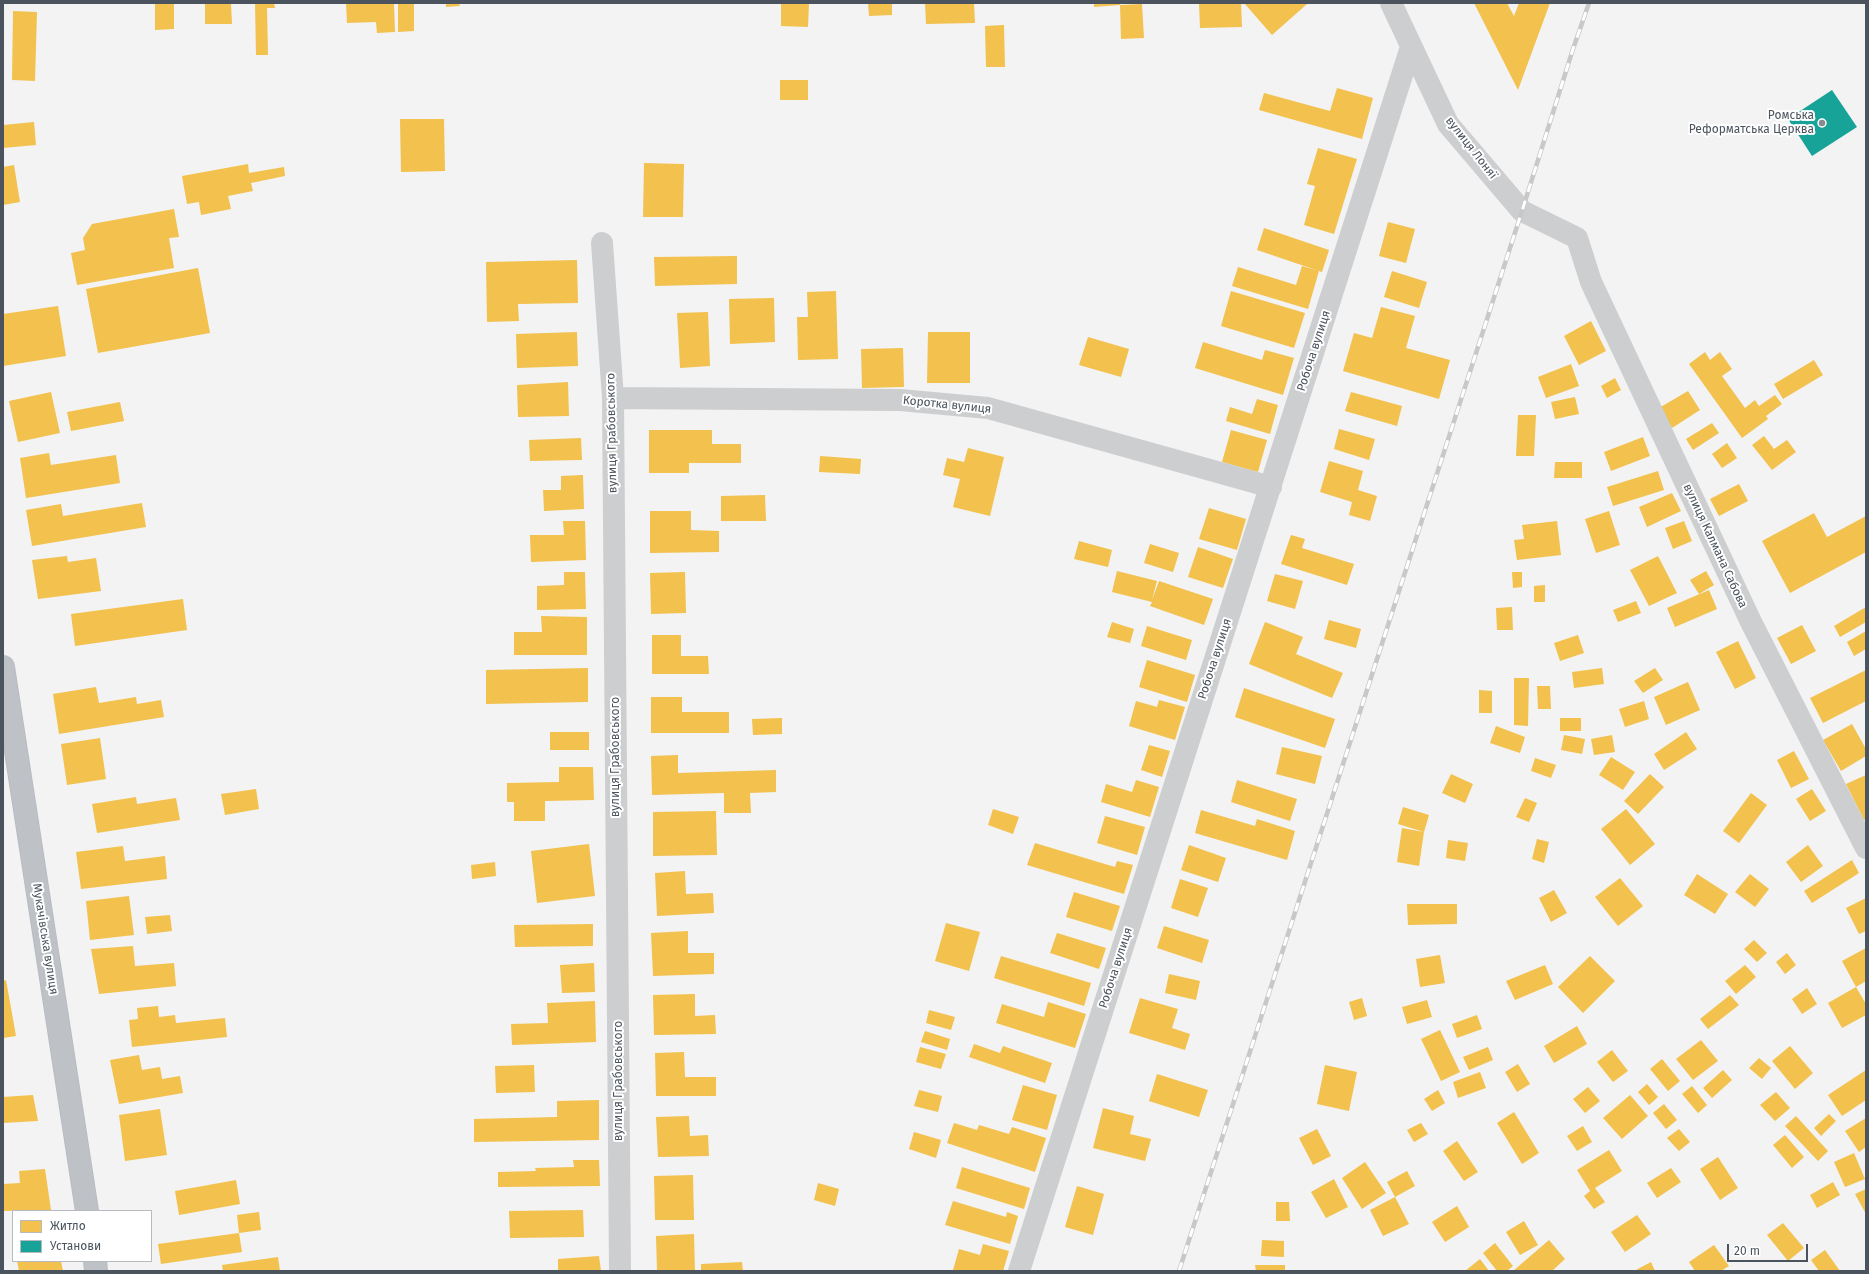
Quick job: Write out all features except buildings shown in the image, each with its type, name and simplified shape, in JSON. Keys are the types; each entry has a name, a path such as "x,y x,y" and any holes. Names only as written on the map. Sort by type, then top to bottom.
{"highway":[{"name":"Мукачівська вулиця","path":"3,667 87,1210"}],"street":[{"name":"вулиця Лоняї","path":"1391,3 1448,124 1522,211 1577,238"},
{"name":"Робоча вулиця","path":"1018,1271 1411,48"},
{"name":"вулиця Калмана Сабова","path":"1577,238 1591,282 1744,607 1866,848"},
{"name":"вулиця Грабовського","path":"602,243 613,398 620,1271"},
{"name":"Коротка вулиця","path":"613,398 900,400 988,408 1271,487"}],"railway":[{"path":"1179,1271 1589,3"}],"place":[{"name":"Ромська Реформатська Церква","path":"1822,123"}]}
